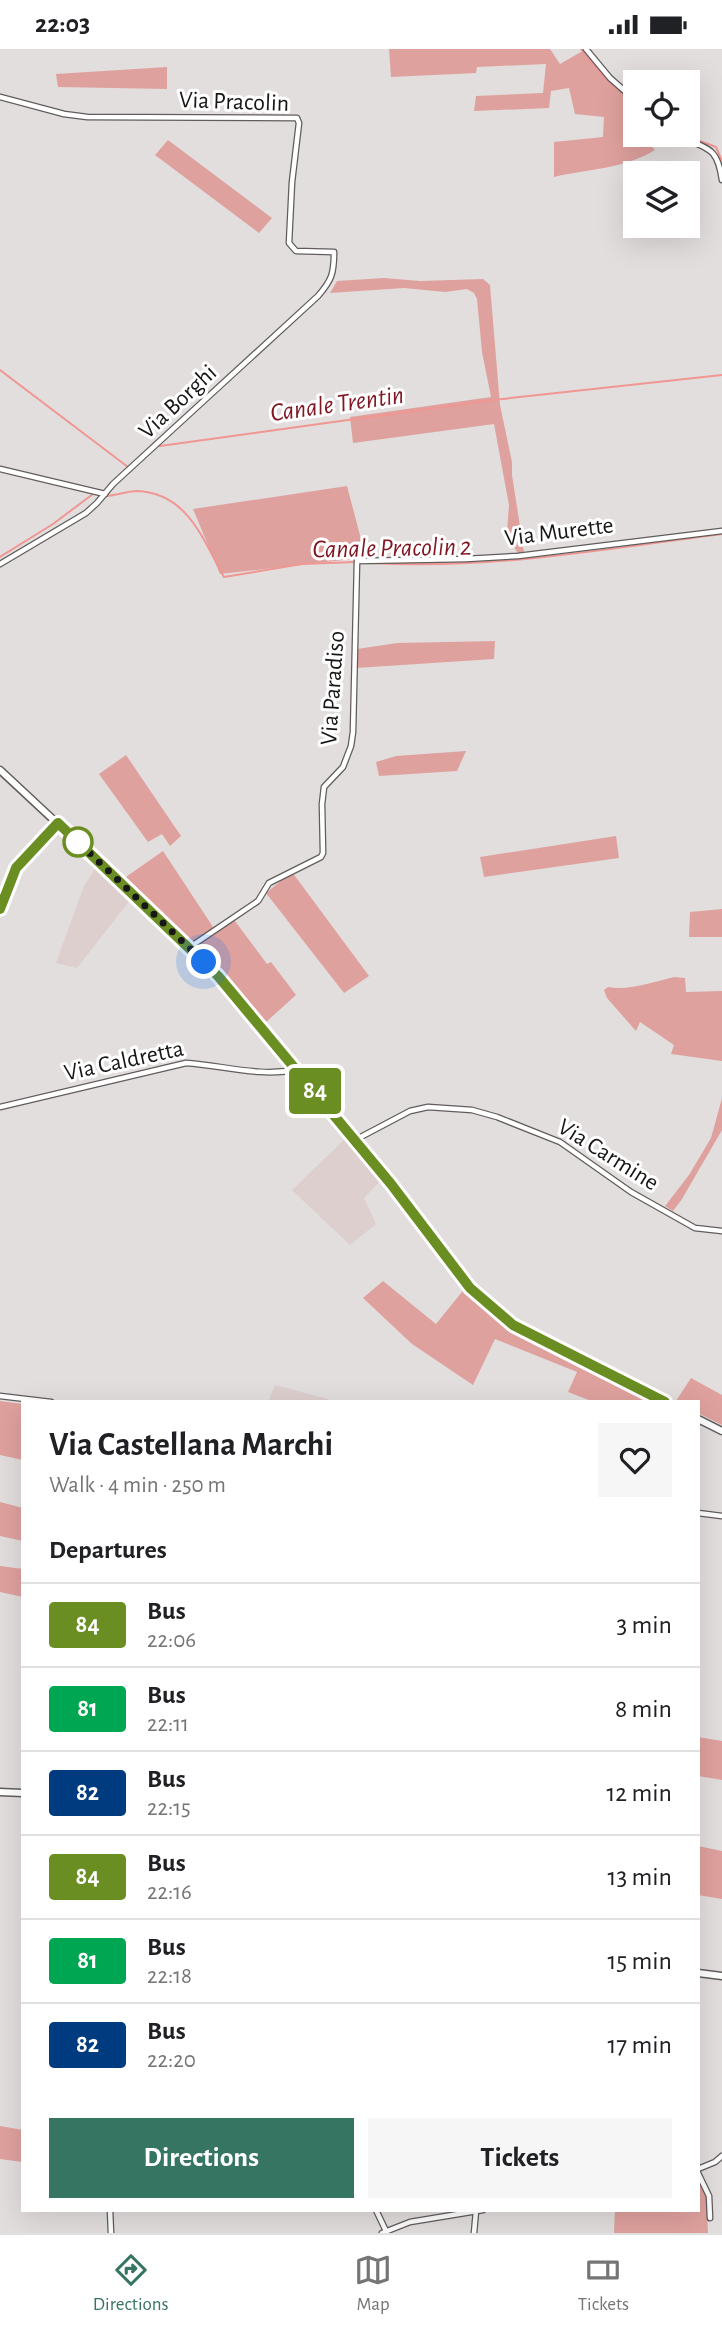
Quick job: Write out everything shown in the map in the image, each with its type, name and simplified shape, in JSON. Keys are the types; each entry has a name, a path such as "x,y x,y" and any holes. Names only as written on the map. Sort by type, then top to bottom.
{"main road":[{"path":"0,770 218,976 391,1184 470,1288 513,1325 661,1400"},
{"path":"0,909 16,868 58,823"},
{"path":"700,1420 722,1431"},
{"path":"0,1792 21,1793"},
{"path":"700,1973 722,1976"}],"street":[{"path":"586,49 623,89"},
{"name":"Via Pracolin","path":"0,97 64,114 88,117 297,118 299,123 289,243 296,251 334,252"},
{"path":"700,146 715,153 720,162 722,180"},
{"name":"Via Borghi","path":"105,494 318,296 330,282 334,268 334,252"},
{"path":"0,470 105,494"},
{"path":"0,563 86,513 105,494"},
{"name":"Via Murette","path":"357,561 510,557 722,530"},
{"name":"Via Paradiso","path":"190,947 258,901 269,883 321,857 323,853 324,787 342,767 351,746 353,731 357,561"},
{"name":"Via Caldretta","path":"0,1107 186,1063 209,1064 236,1070 298,1069"},
{"name":"Via Carmine","path":"355,1140 410,1111 436,1107 472,1110 560,1142 631,1192 695,1228 722,1231"},
{"path":"0,1396 34,1400"},
{"path":"700,1513 722,1516"},
{"path":"700,2170 722,2157"},
{"path":"700,2176 709,2196 710,2218"},
{"path":"110,2212 111,2233"},
{"path":"377,2212 384,2232 410,2222 470,2212"},
{"path":"474,2233 476,2212"}],"shaded area":[{"path":"389,49 550,49 560,64 586,49 597,63 623,86 623,147 652,147 655,150 631,161 623,161 619,165 554,177 554,142 603,137 604,117 575,114 569,88 551,91 549,108 474,111 476,96 543,93 546,64 477,67 476,73 391,77"},
{"path":"167,67 167,89 58,87 56,74"},
{"path":"168,140 272,218 259,233 155,155"},
{"path":"384,278 420,281 483,279 490,285 500,405 512,462 524,552 519,555 507,532 509,505 494,424 353,443 350,417 491,397 474,293 467,289 445,292 404,288 330,293 337,281"},
{"path":"347,486 361,539 361,558 220,574 193,509"},
{"path":"495,641 494,659 356,668 357,649 397,643"},
{"path":"466,751 457,771 379,776 376,762 396,756"},
{"path":"126,755 181,836 170,846 162,834 148,842 99,774"},
{"path":"616,836 619,858 484,877 480,857"},
{"path":"163,851 215,930 232,917 267,964 271,962 296,995 265,1023 201,952 123,879"},
{"path":"96,867 130,900 77,968 56,963 84,886"},
{"path":"292,872 369,976 344,993 266,893"},
{"path":"722,909 722,937 689,937 690,912"},
{"path":"674,977 685,978 686,992 722,991 722,1061 671,1054 674,1045 640,1022 636,1031 607,998 604,990 608,987 633,987"},
{"path":"722,1098 722,1130 673,1211 665,1206 689,1175 711,1138"},
{"path":"346,1138 381,1180 364,1198 376,1224 350,1245 292,1190"},
{"path":"383,1281 436,1324 466,1287 493,1314 511,1327 649,1400 589,1400 568,1392 577,1372 495,1339 473,1385 412,1344 363,1298"},
{"path":"691,1378 722,1395 722,1425 700,1414 700,1400 677,1400"},
{"path":"275,1385 328,1399 328,1400 269,1400"},
{"path":"0,1401 21,1404 21,1460 0,1455"},
{"path":"0,1502 21,1507 21,1541 0,1536"},
{"path":"0,1566 21,1569 21,1597 0,1592"},
{"path":"700,1737 722,1741 722,1780 700,1776"},
{"path":"700,1846 722,1851 722,1899 700,1895"},
{"path":"0,2126 21,2130 21,2162 0,2159"},
{"path":"700,2184 706,2196 708,2233 614,2233 615,2212 700,2212"}],"waterway":[{"path":"581,49 602,75 623,94"},
{"path":"700,141 716,147 722,161"},
{"name":"Canale Trentin","path":"0,370 128,467"},
{"name":"Canale Trentin","path":"143,454 155,442 160,446 493,400 722,375"},
{"name":"Canale Pracolin 2","path":"105,496 137,491 169,500 192,521 224,577 302,564 355,562"},
{"name":"Canale Pracolin 2","path":"0,557 53,524 93,494"},
{"name":"Canale Pracolin 2","path":"371,563 459,564 503,561 722,534"}],"bus line":[{"name":"84","path":"0,909 20,861 58,823 218,976 391,1184 470,1288 513,1325 661,1400"}],"route":[{"path":"78,842 75,839 204,962"}]}
